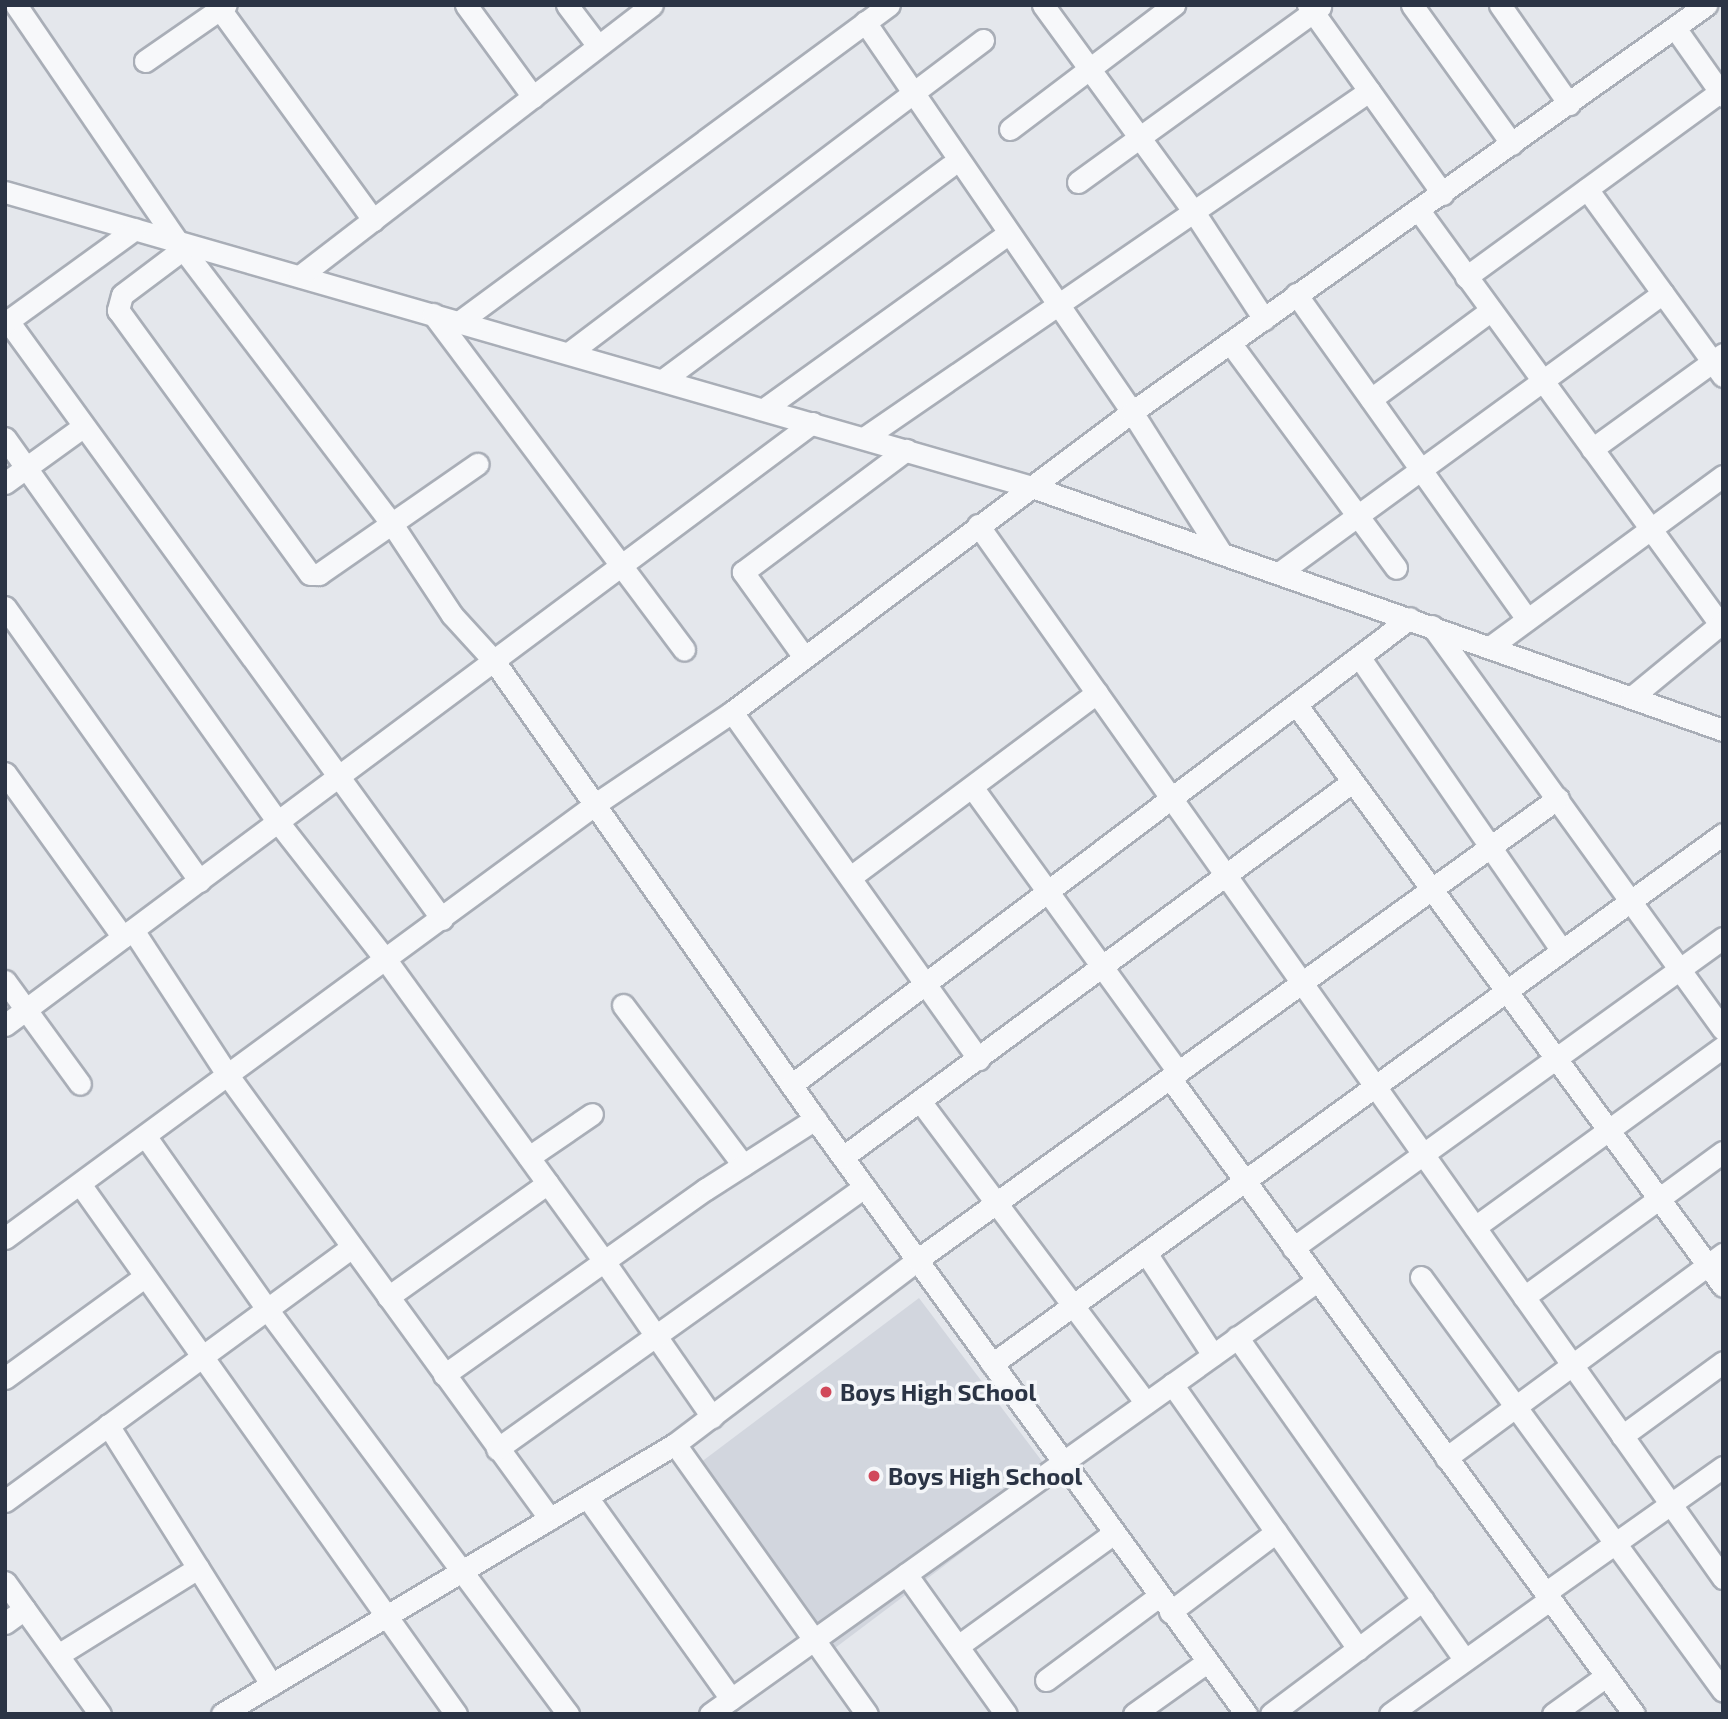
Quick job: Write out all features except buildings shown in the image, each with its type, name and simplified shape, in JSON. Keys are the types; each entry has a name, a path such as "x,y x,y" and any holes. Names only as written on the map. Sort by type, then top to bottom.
{"street":[{"path":"16,5 180,245 392,524 453,615 495,662 597,803 815,1119 1246,1714"},
{"path":"466,5 533,97"},
{"path":"567,5 598,47"},
{"path":"300,276 652,5"},
{"path":"460,322 889,5"},
{"path":"1043,5 1194,212 1264,319"},
{"path":"1010,129 1174,5"},
{"path":"1412,5 1512,144"},
{"path":"1500,5 1569,104"},
{"path":"5,1238 229,1077 597,803 732,712 978,525 1035,488 1132,412 1231,344 1297,294 1420,212 1706,5"},
{"path":"145,61 221,7 373,220"},
{"path":"1078,182 1314,8 1368,91 1443,194"},
{"path":"865,22 1132,412 1221,553"},
{"path":"1466,277 1721,94 1675,28"},
{"path":"569,353 983,40"},
{"path":"864,438 1368,91"},
{"path":"663,380 949,167"},
{"path":"1587,189 1719,364 1592,449"},
{"path":"5,191 180,245 300,276 1035,488 1723,730"},
{"path":"1420,212 1650,530 1721,623 1632,697"},
{"path":"135,229 6,322 442,919"},
{"path":"764,409 1001,239"},
{"path":"180,245 122,295 118,310 300,565 310,574 319,574 477,464"},
{"path":"1279,573 1663,293"},
{"path":"1297,294 1527,619"},
{"path":"1371,399 1490,311"},
{"path":"433,314 684,650"},
{"path":"1231,344 1396,568"},
{"path":"5,1025 812,423"},
{"path":"5,483 81,428"},
{"path":"5,438 278,822 386,960 548,1183 712,1417"},
{"path":"804,657 743,572 906,450"},
{"path":"1490,647 1723,476"},
{"path":"978,525 1723,1578"},
{"path":"5,607 200,881"},
{"path":"791,1085 1298,707 1410,618"},
{"path":"1432,626 1723,1029"},
{"path":"1360,658 1561,949"},
{"path":"852,876 1097,693"},
{"path":"1298,707 1658,1197 1715,1259 1723,1286"},
{"path":"732,712 927,981 979,1059"},
{"path":"5,773 128,934 550,1519"},
{"path":"843,1157 1227,877 1352,782"},
{"path":"972,787 1103,968 1293,1248 1633,1714"},
{"path":"222,1714 675,1444 917,1260 1558,798"},
{"path":"992,1364 1376,1088 1504,990 1723,834"},
{"path":"1293,1248 1723,938"},
{"path":"5,981 80,1084"},
{"path":"623,1005 743,1165"},
{"path":"1475,1227 1723,1047"},
{"path":"920,1101 1146,1403"},
{"path":"528,1157 592,1114"},
{"path":"444,1375 743,1165 815,1119"},
{"path":"146,1137 267,1309 568,1714"},
{"path":"1524,1297 1723,1152"},
{"path":"388,1297 548,1183"},
{"path":"80,1184 144,1277 204,1355 452,1712"},
{"path":"498,1449 864,1187"},
{"path":"5,1501 352,1247"},
{"path":"1146,1252 1213,1355"},
{"path":"1446,1458 1715,1259"},
{"path":"5,1378 144,1277"},
{"path":"1421,1278 1723,1692"},
{"path":"710,1714 1317,1280"},
{"path":"1237,1337 1465,1660"},
{"path":"1622,1436 1723,1362"},
{"path":"1172,1384 1358,1649"},
{"path":"108,1424 272,1685"},
{"path":"675,1444 867,1714"},
{"path":"1390,1714 1465,1660 1616,1542 1723,1467"},
{"path":"587,1497 732,1699"},
{"path":"1046,1680 1276,1532"},
{"path":"958,1646 1114,1533"},
{"path":"58,1655 198,1568"},
{"path":"906,1574 1006,1714"},
{"path":"5,1583 100,1714"},
{"path":"1271,1714 1423,1600"},
{"path":"5,1623 24,1609"},
{"path":"1134,1714 1207,1662"},
{"path":"1553,1714 1606,1676"}],"shaded area":[{"name":"Boys High School","path":"919,1298 1057,1481 828,1653 691,1470"}],"place":[{"name":"Boys High SChool","path":"826,1392"},
{"name":"Boys High School","path":"874,1476"}]}
